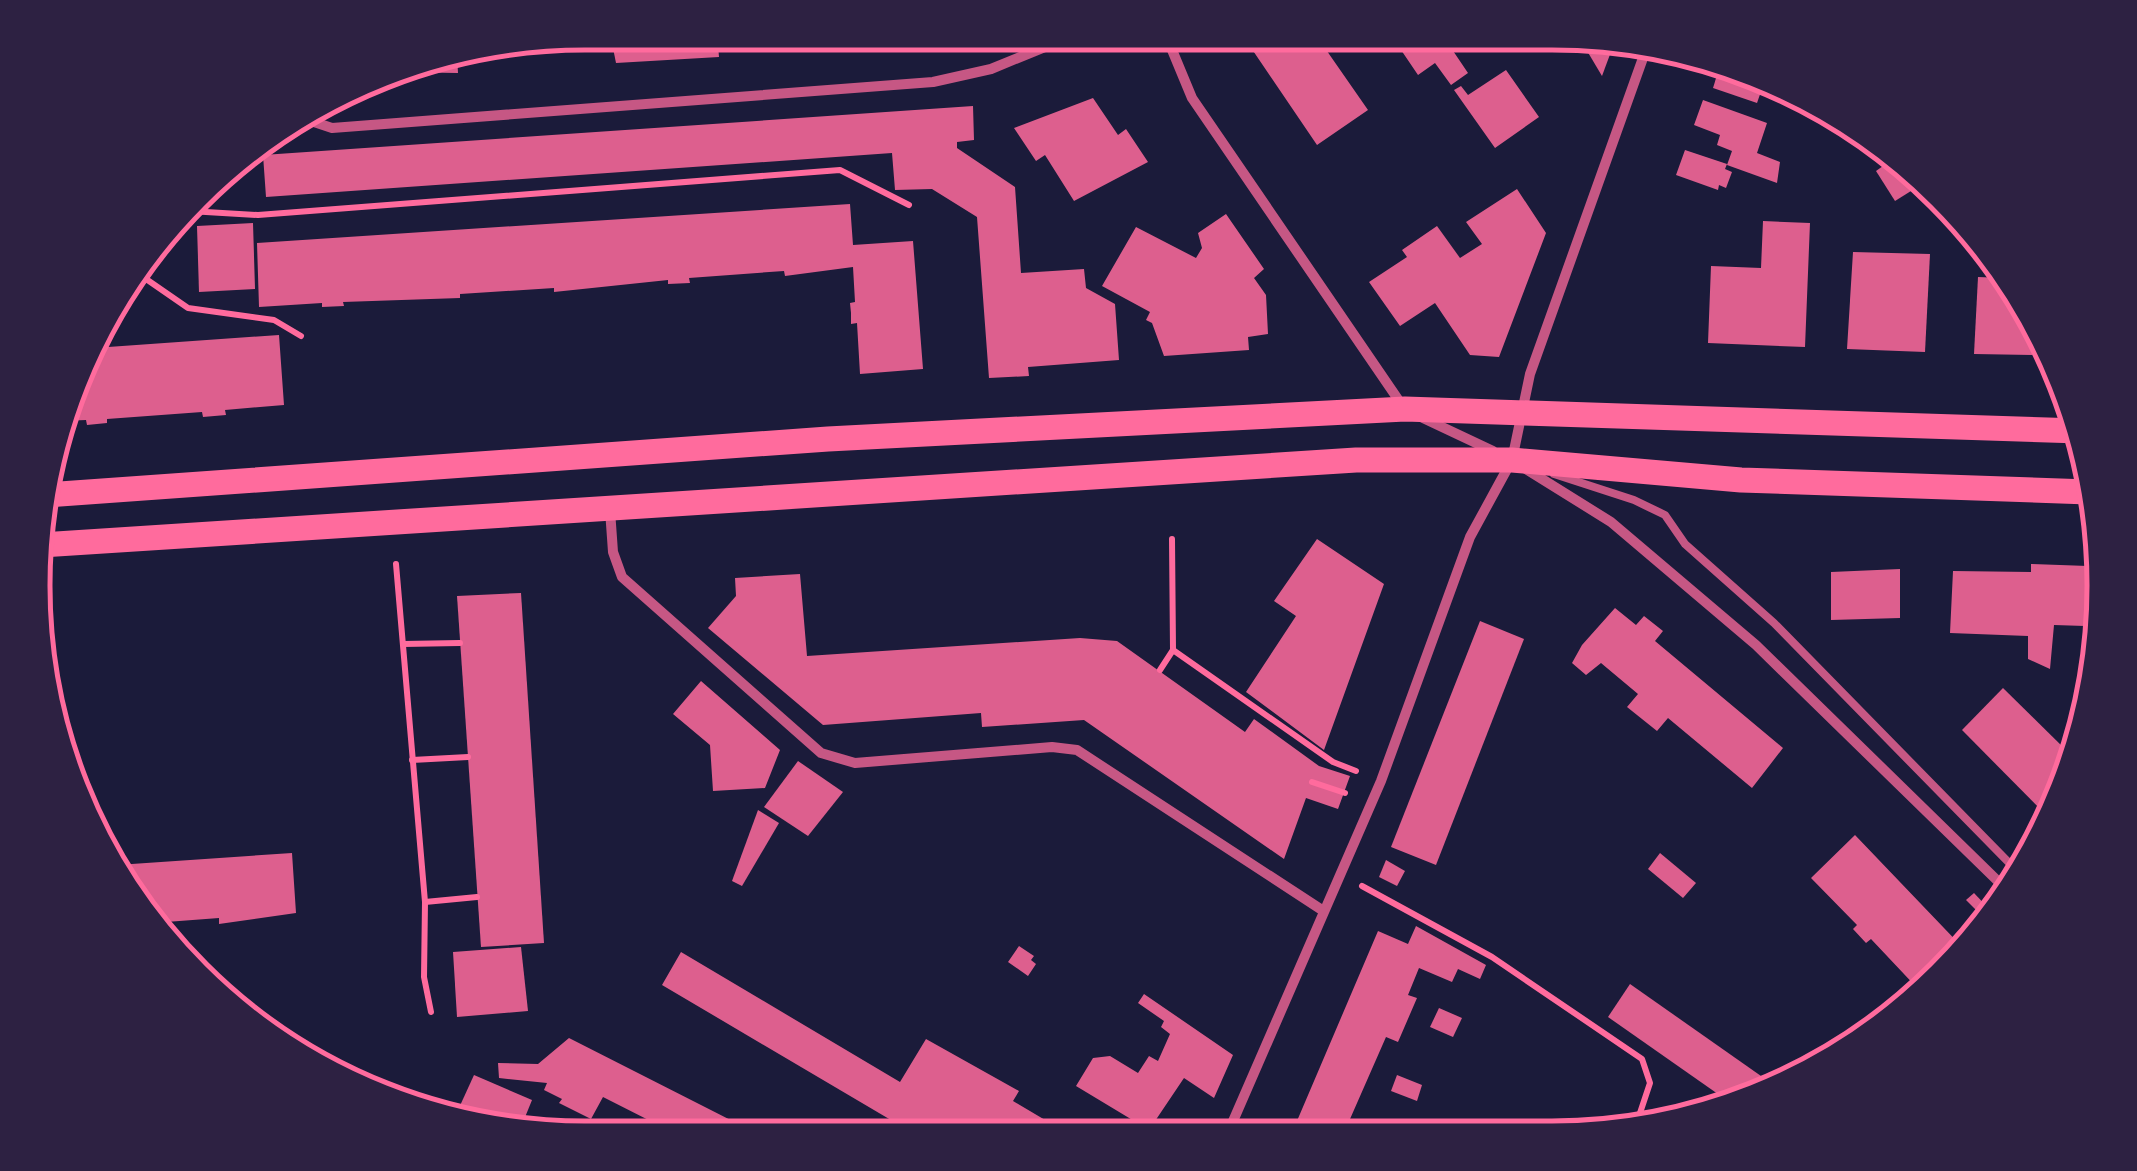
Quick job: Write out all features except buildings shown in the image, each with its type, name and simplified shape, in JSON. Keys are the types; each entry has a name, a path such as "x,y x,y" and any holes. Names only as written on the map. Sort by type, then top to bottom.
{"main road":[{"path":"58,493 867,437 1405,409 2064,430"},
{"path":"52,543 1356,460 1512,460 1741,480 2079,492"}],"street":[{"path":"317,123 332,128 933,82 991,69 1037,50"},
{"path":"1172,50 1192,98 1405,409 1512,460 1611,522 1756,645 1998,882"},
{"path":"1233,1121 1381,782 1470,537 1512,460 1525,413 1530,374 1643,58"},
{"path":"610,510 613,552 622,577 821,753 855,763 1052,747 1077,750 1322,910"}],"lane":[{"path":"1512,460 1634,500 1665,515 1685,544 1774,622 2009,862"}],"path":[{"path":"203,211 258,214 840,170 910,206"},
{"path":"147,279 188,308 274,320 301,336"},
{"path":"1160,670 1174,650 1172,539"},
{"path":"396,564 424,902 424,977 431,1012"},
{"path":"402,644 460,643"},
{"path":"1174,650 1333,762 1356,771"},
{"path":"412,760 468,756"},
{"path":"1312,782 1345,793"},
{"path":"1339,874 1492,957 1642,1059 1650,1083 1640,1113"},
{"path":"424,902 477,897"}]}
